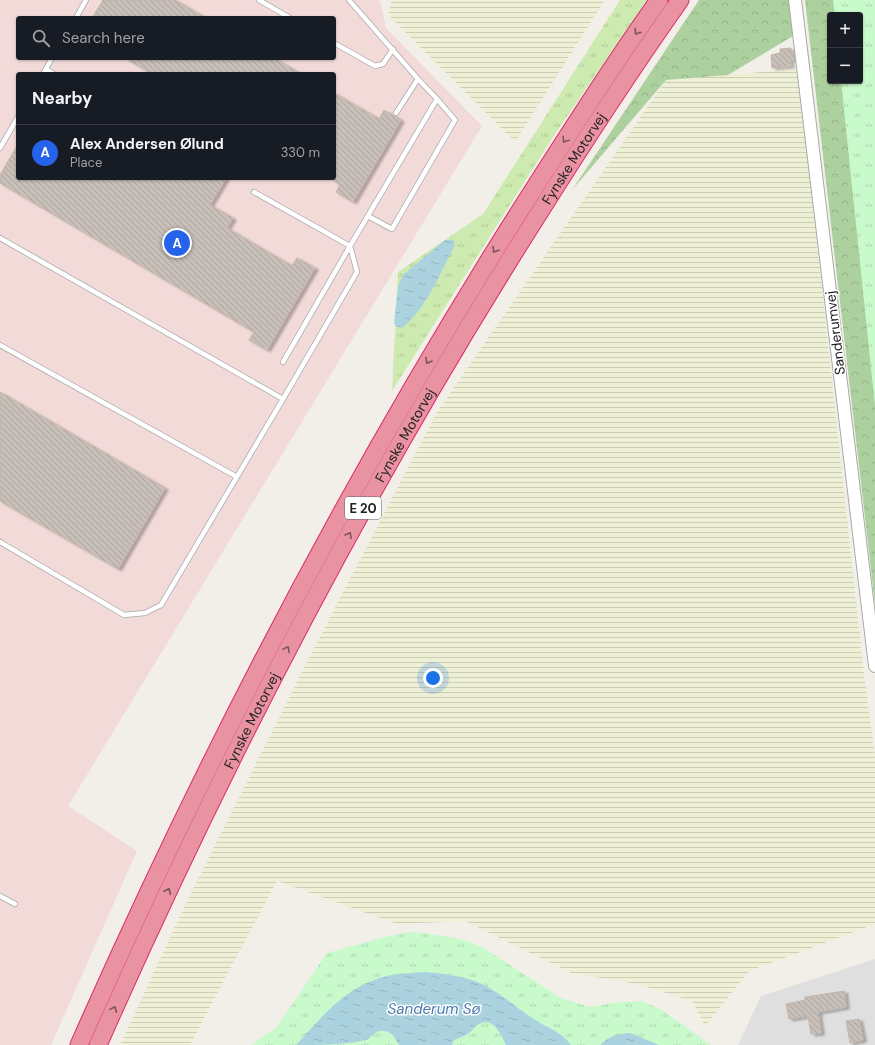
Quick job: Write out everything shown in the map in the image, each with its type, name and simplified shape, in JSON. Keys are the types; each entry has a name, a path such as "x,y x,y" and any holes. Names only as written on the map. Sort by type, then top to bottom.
{"highway":[{"name":"Fynske Motorvej","path":"80,1045 166,853 265,656 323,546 427,363 490,258 567,137 659,0"},
{"name":"Fynske Motorvej","path":"98,1045 182,861 276,670 385,468 504,267 581,146 680,0"}],"street":[{"name":"Sanderumvej","path":"795,0 875,666"}],"lane":[{"path":"77,16 86,0"},
{"path":"259,0 287,16"},
{"path":"349,0 456,120 392,229 368,216"},
{"path":"336,44 375,66 383,64 393,49"},
{"path":"44,72 51,60"},
{"path":"396,114 418,79"},
{"path":"283,362 437,99"},
{"path":"0,148 16,120"},
{"path":"0,542 124,615 146,613 161,605 357,272 350,246 254,192"},
{"path":"0,238 283,399"},
{"path":"0,345 237,477"},
{"path":"0,896 14,904"}],"shaded area":[{"path":"0,0 380,0 386,28 482,126 68,806 137,851 51,1045 0,1045"},
{"path":"875,959 875,1045 738,1045 761,996"}],"green space":[{"path":"392,0 605,0 515,142 388,15"},
{"path":"620,0 647,0 553,137 392,391 398,272 483,214"},
{"path":"699,0 789,0 793,36 728,75 666,80 572,190"},
{"path":"805,0 875,0 875,604"},
{"path":"833,0 875,0 875,406 841,84 863,84 863,12 835,12"},
{"path":"798,69 865,683 875,755 875,924 749,971 705,1026 692,1001 637,984 571,973 465,921 397,924 277,881 190,1045 120,1045 188,899 312,652 437,412 666,80"},
{"path":"410,932 447,936 473,943 482,947 561,998 590,1007 620,1002 642,1001 662,1010 711,1045 251,1045 276,1028 327,953 385,937"}],"water":[{"path":"445,240 453,240 455,245 432,290 419,311 411,320 402,328 397,327 394,323 398,287 403,275"},
{"name":"Sanderum Sø","path":"425,972 461,977 482,984 534,1019 563,1036 571,1045 506,1045 495,1026 487,1022 482,1023 467,1034 454,1040 452,1045 399,1045 392,1034 379,1031 368,1039 358,1042 296,1045 338,1002 361,986 391,975"},
{"path":"628,1033 659,1045 600,1045 612,1036"}],"building":[{"path":"103,0 175,0 203,16 93,16"},
{"path":"791,48 793,60 790,60 791,66 772,68 771,55 780,53 780,49"},
{"path":"128,60 277,60 298,72 149,72"},
{"path":"336,94 379,119 384,110 401,120 353,202 336,192 340,185 334,181 336,180"},
{"path":"16,147 16,180 225,180 210,205 233,218 227,228 292,266 297,258 315,268 267,350 249,340 254,332 0,183 0,175"},
{"path":"0,392 165,488 118,569 0,501"},
{"path":"844,991 846,1007 818,1012 821,1033 811,1034 808,1016 789,1019 786,1004 805,1000 805,997"},
{"path":"859,1019 863,1040 850,1043 846,1021"}],"place":[{"name":"Alex Andersen Ølund","path":"177,243"}]}
